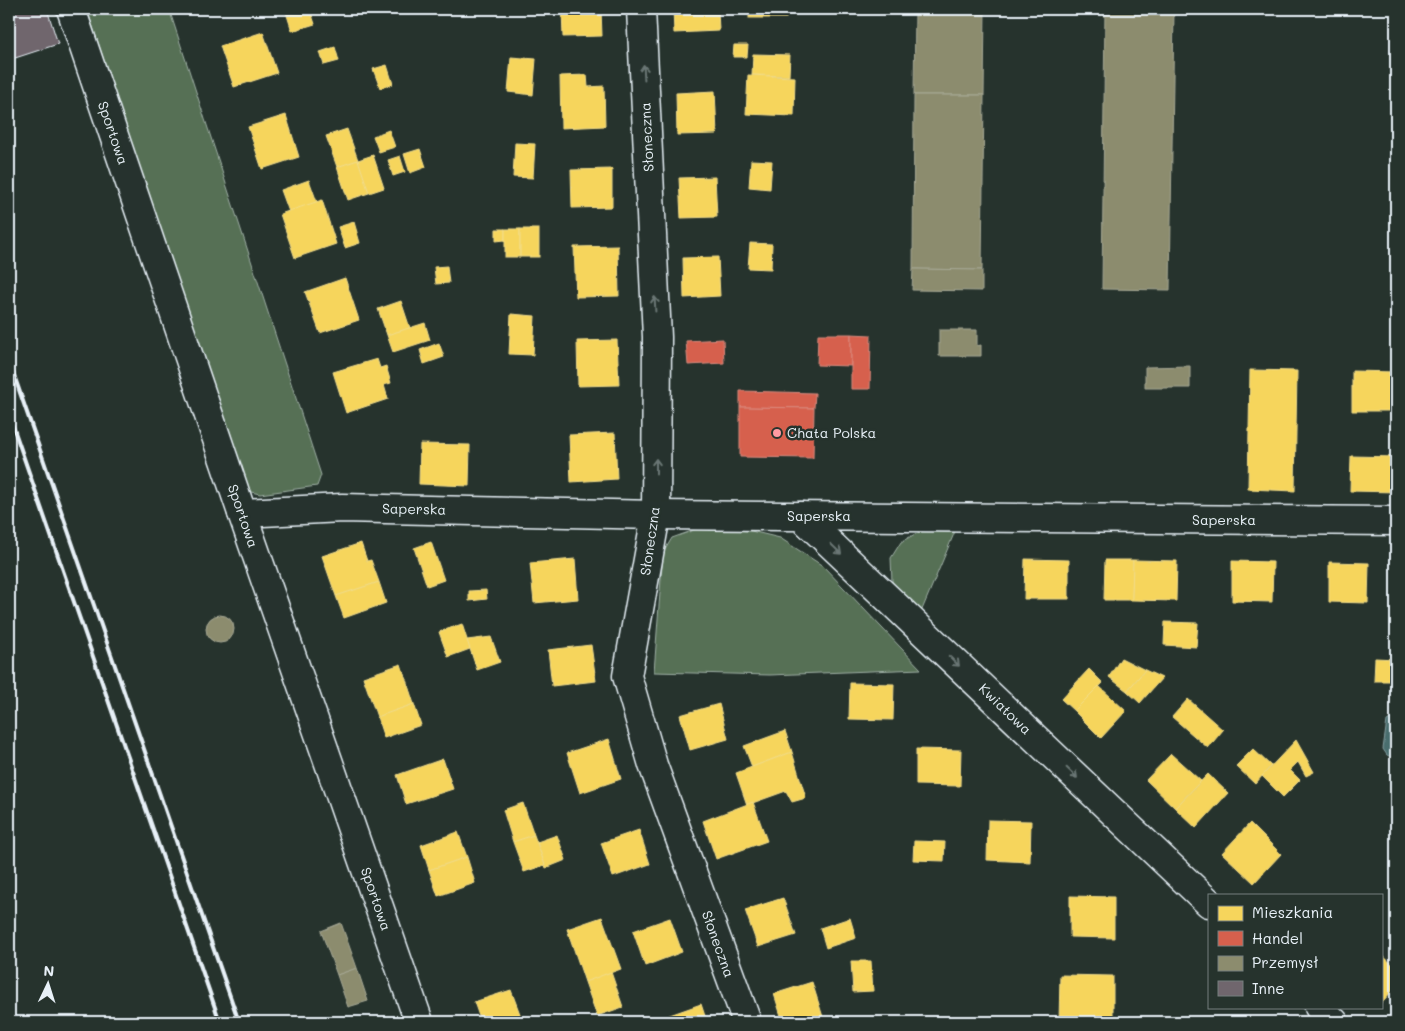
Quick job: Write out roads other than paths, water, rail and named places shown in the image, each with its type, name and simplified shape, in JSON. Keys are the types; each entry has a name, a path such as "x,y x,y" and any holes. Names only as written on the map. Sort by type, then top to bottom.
{"street":[{"name":"Sportowa","path":"71,9 242,513 419,1022"},
{"name":"Słoneczna","path":"641,9 657,337 656,515 627,676 653,765 747,1022"},
{"name":"Saperska","path":"242,513 342,508 656,515 1396,521"},
{"name":"Kwiatowa","path":"801,516 1208,902"},
{"path":"1320,1008 1334,1022"}],"water":[{"path":"1396,716 1396,759 1387,755 1383,749 1387,721"}],"railway":[{"path":"9,361 239,1022"},
{"path":"9,415 220,1022"}],"place":[{"name":"Chata Polska","path":"777,433"}]}
